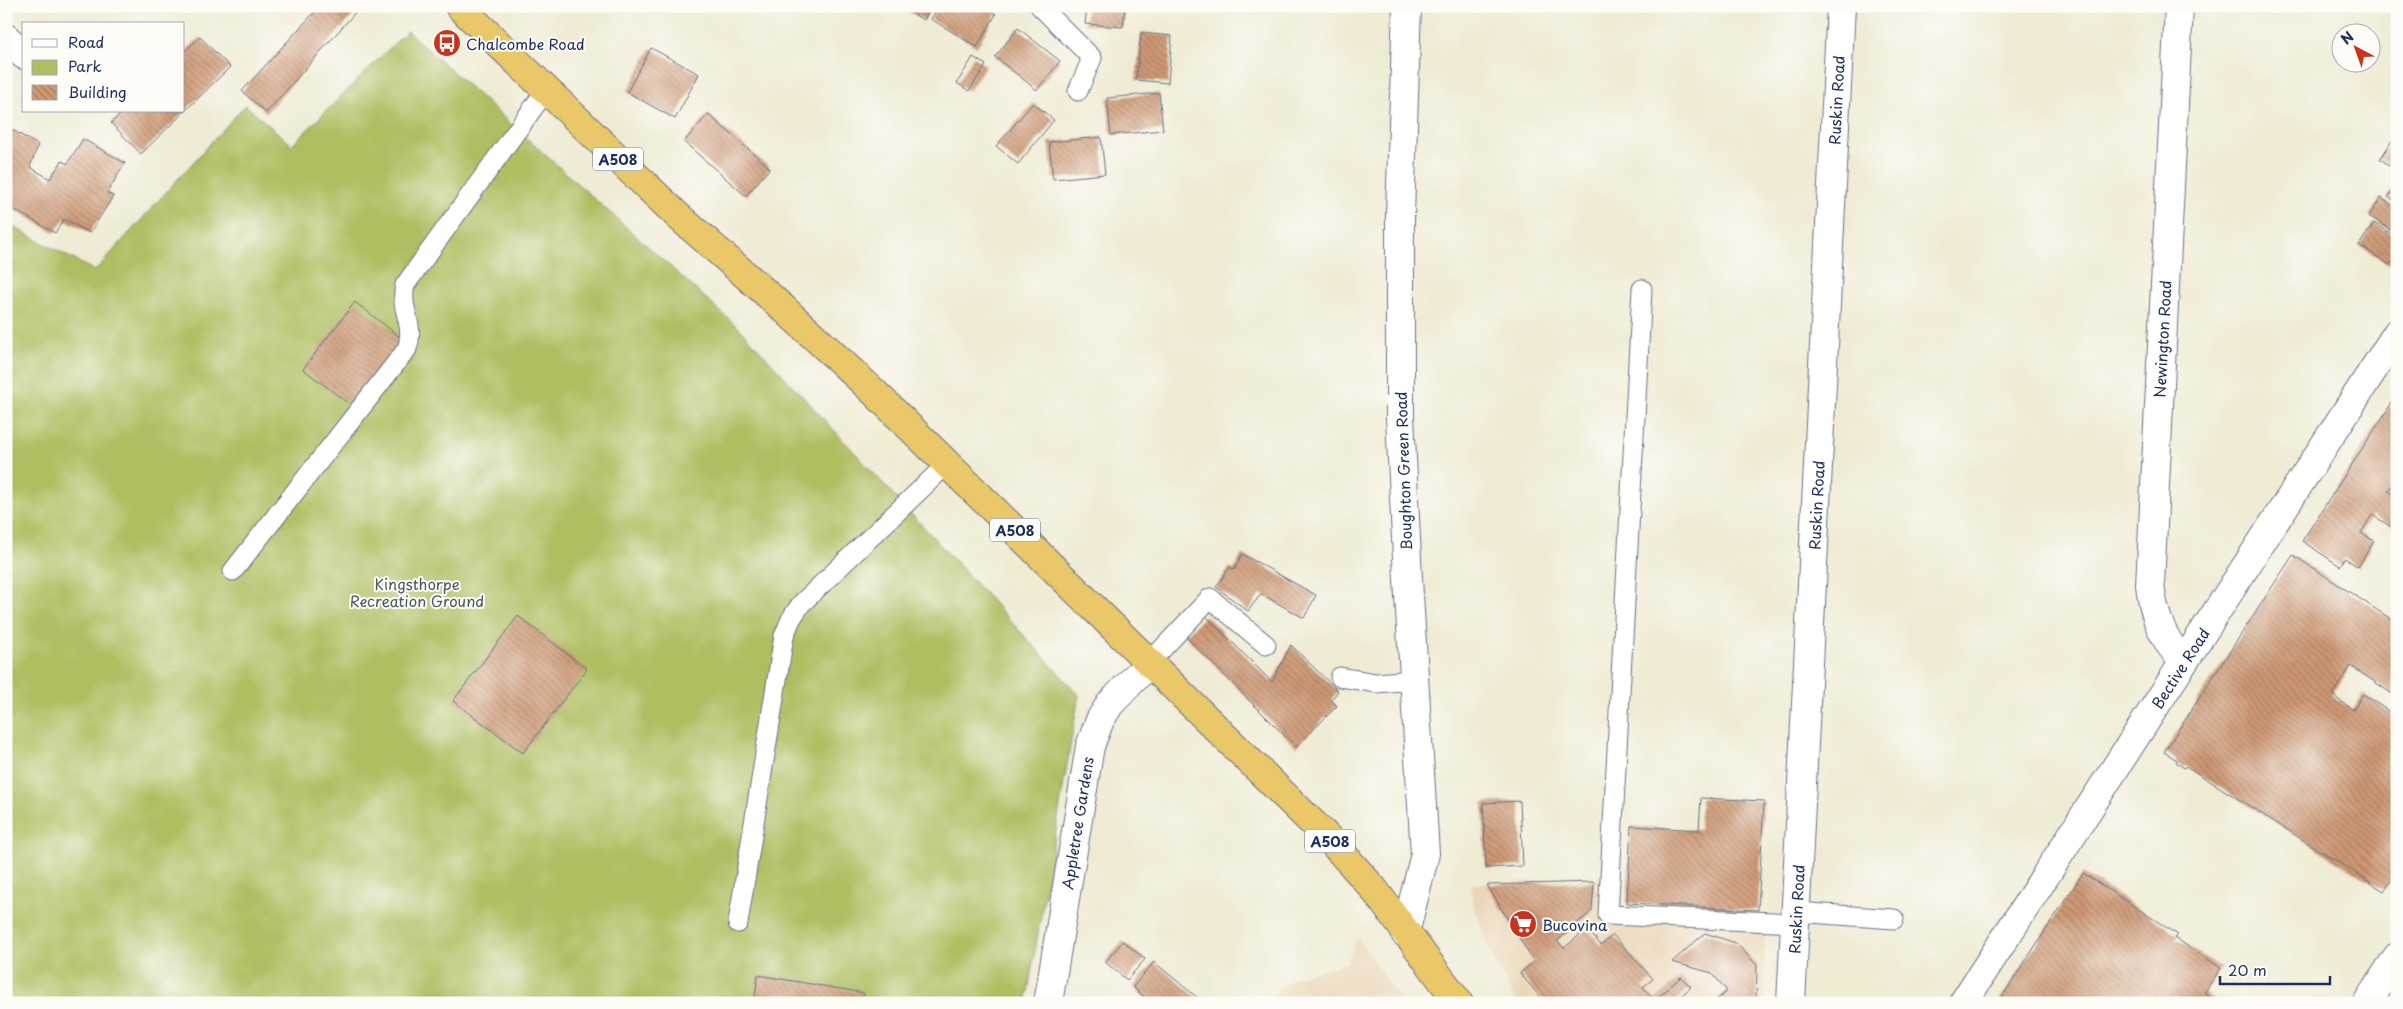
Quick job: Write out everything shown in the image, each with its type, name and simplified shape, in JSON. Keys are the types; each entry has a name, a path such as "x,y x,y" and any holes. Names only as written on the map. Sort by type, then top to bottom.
{"highway":[{"name":"A508","path":"459,6 678,216 824,344 948,463 1346,857 1373,888 1459,1003"}],"street":[{"name":"Boughton Green Road","path":"1405,933 1425,854 1402,472 1399,353 1400,215 1407,6"},
{"name":"Ruskin Road","path":"1791,1003 1841,6"},
{"name":"Newington Road","path":"2179,6 2150,585 2156,618 2162,632 2170,647 2184,662"},
{"path":"6,38 22,53"},
{"name":"Bective Road","path":"1963,1003 2397,333"},
{"name":"Appletree Gardens","path":"1048,1003 1090,746 1100,720 1110,704 1149,663"},
{"path":"2367,1003 2397,957"}],"lane":[{"path":"1040,6 1092,58 1078,91"},
{"path":"234,571 407,349 411,337 403,303 405,284 547,89"},
{"path":"1642,288 1608,915 1894,919"},
{"path":"738,923 784,636 791,619 801,604 948,463"},
{"path":"1149,663 1210,598 1266,646"},
{"path":"1340,677 1376,682 1414,680"}],"shaded area":[{"path":"1609,877 1606,914 1766,928 1763,1003 1517,1003 1489,949 1472,900 1471,884"},
{"path":"1357,938 1403,1003 1271,1003 1277,991 1292,978 1347,963"}],"green space":[{"name":"Kingsthorpe Recreation Ground","path":"407,31 742,331 1079,695 1026,1003 6,1003 6,223 95,271 245,105 292,145"}],"building":[{"path":"320,6 361,6 266,113 242,91"},
{"path":"899,6 932,6 924,20"},
{"path":"939,6 983,6 996,14 977,47 931,19"},
{"path":"1087,6 1125,6 1123,27 1085,24"},
{"path":"1018,28 1060,61 1037,90 995,57"},
{"path":"1141,33 1172,36 1168,83 1136,80"},
{"path":"200,37 230,67 185,111 185,51"},
{"path":"651,48 699,74 675,119 627,92"},
{"path":"973,57 986,65 969,91 957,83"},
{"path":"1159,93 1163,130 1111,135 1107,98"},
{"path":"1033,103 1054,120 1018,164 996,146"},
{"path":"123,112 184,112 141,154 111,123"},
{"path":"708,114 770,168 746,196 684,142"},
{"path":"6,126 38,145 30,167 50,179 62,161 67,164 83,139 125,163 107,193 113,196 90,233 64,219 55,233 6,205"},
{"path":"2397,133 2397,170 2380,159"},
{"path":"1101,137 1105,174 1053,179 1049,142"},
{"path":"2397,183 2397,202 2388,197"},
{"path":"2381,198 2397,208 2397,234 2369,216"},
{"path":"2374,223 2397,237 2397,255 2390,265 2359,245"},
{"path":"355,302 405,341 353,407 303,369"},
{"path":"2397,395 2397,477 2388,491 2397,496 2397,527 2395,529 2372,515 2361,533 2374,541 2358,567 2345,558 2340,566 2302,541"},
{"path":"1242,554 1316,595 1304,618 1261,594 1248,611 1216,587 1230,567 1234,570"},
{"path":"2293,555 2397,623 2397,697 2351,666 2332,695 2353,710 2363,694 2397,717 2397,873 2384,891 2186,766 2184,768 2176,762 2177,760 2164,752"},
{"path":"1205,615 1272,682 1291,645 1338,691 1331,700 1337,706 1296,747 1185,636"},
{"path":"518,616 587,669 523,753 453,701"},
{"path":"1701,798 1764,801 1758,910 1627,903 1631,826 1699,830"},
{"path":"1520,801 1523,866 1486,868 1483,803"},
{"path":"2083,873 2178,935 2175,938 2221,968 2204,993 2219,1003 1998,1003"},
{"path":"1594,882 1592,911 1557,941 1564,948 1587,929 1601,945 1613,935 1653,979 1643,987 1655,1000 1681,977 1691,987 1673,1003 1545,1003 1520,973 1534,962 1487,885"},
{"path":"1705,933 1736,943 1757,965 1756,1003 1713,1003 1727,991 1712,973 1672,962"},
{"path":"1123,941 1145,959 1127,980 1105,962"},
{"path":"1154,962 1204,1003 1151,1003 1133,987"},
{"path":"758,975 864,993 862,1003 754,1003"}],"place":[{"name":"Chalcombe Road","path":"447,43"},
{"name":"Bucovina","path":"1523,924"}]}
